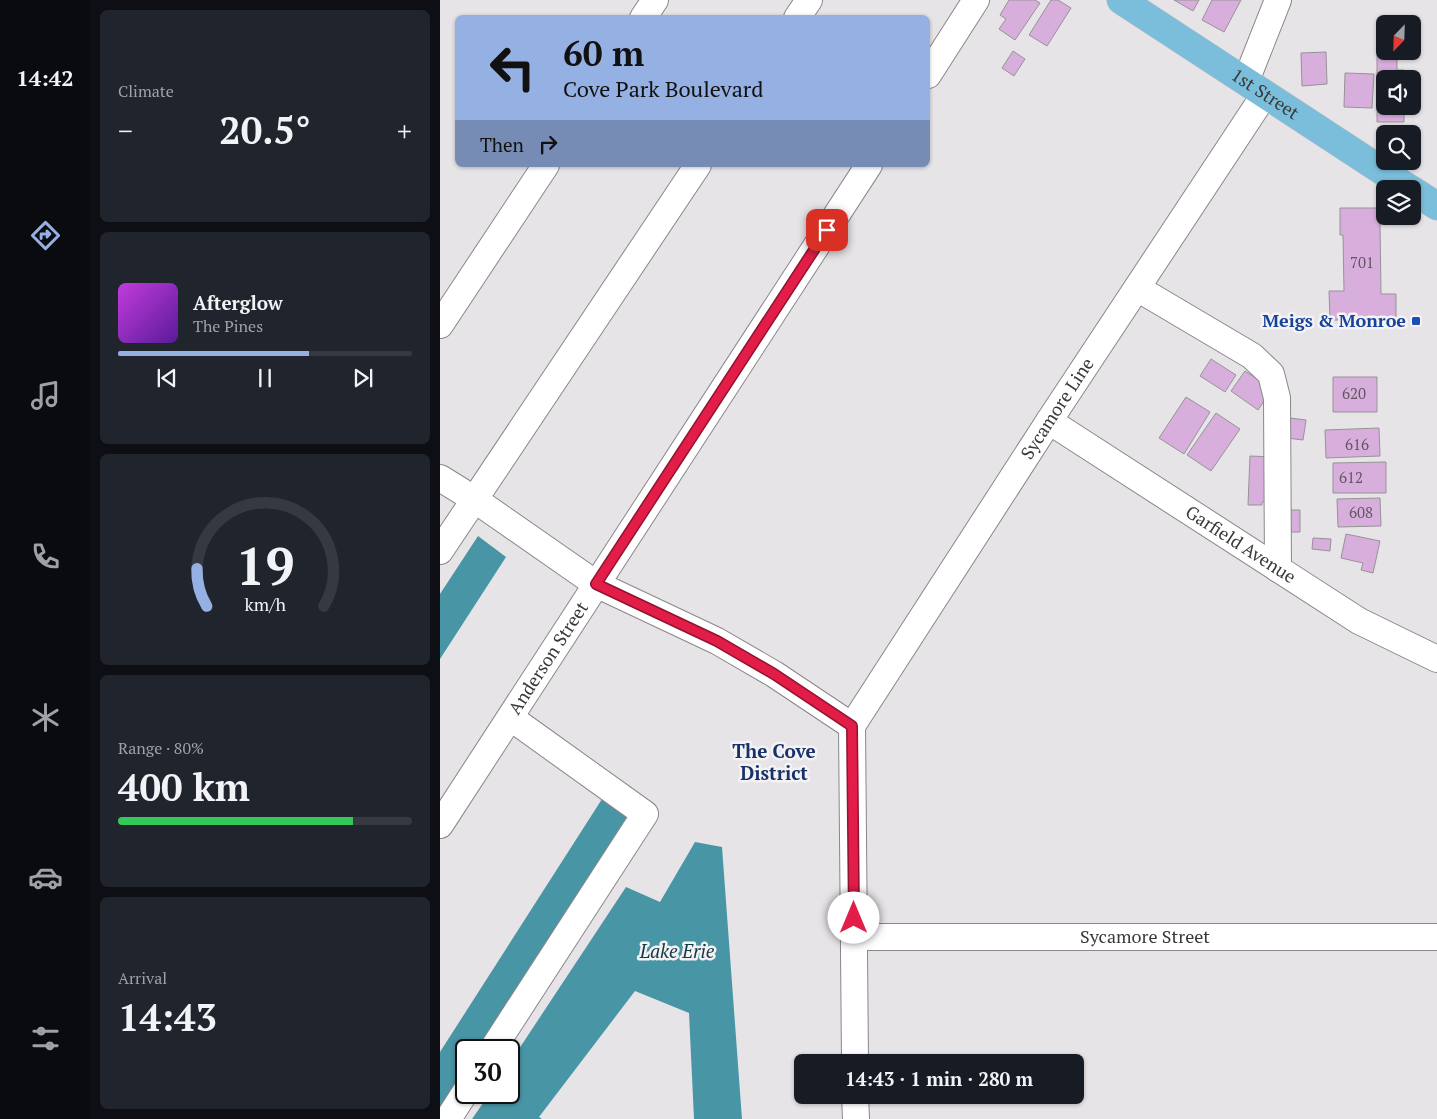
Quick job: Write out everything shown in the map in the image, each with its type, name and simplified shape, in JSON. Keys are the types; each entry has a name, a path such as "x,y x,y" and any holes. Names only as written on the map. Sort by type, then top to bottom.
{"main road":[{"name":"1st Street","path":"1121,0 1396,180"},
{"name":"1st Street","path":"1421,196 1437,206"}],"street":[{"path":"645,15 655,0"},
{"path":"799,15 809,0"},
{"path":"930,72 976,0"},
{"name":"Sycamore Line","path":"852,726 1137,288 1256,87 1278,0"},
{"path":"440,325 545,167"},
{"path":"440,551 697,167"},
{"name":"Anderson Street","path":"440,826 868,167"},
{"path":"1137,288 1252,356 1270,374 1277,398 1278,569"},
{"name":"Garfield Avenue","path":"1049,421 1360,621 1437,659"},
{"path":"440,478 474,499 596,584 717,641 774,674 852,726 855,1054"},
{"path":"499,1039 645,814 511,718"},
{"name":"Sycamore Street","path":"854,937 1437,936"},
{"path":"448,1119 457,1104"},
{"path":"855,1104 856,1119"}],"water":[{"path":"478,536 506,557 440,659 440,594"},
{"path":"602,799 627,817 487,1039 455,1039 455,1090 440,1114 440,1052"},
{"name":"Lake Erie","path":"695,842 722,847 742,1119 694,1119 689,1013 635,991 539,1117 542,1119 472,1119 482,1104 520,1104 520,1047 626,887 660,902"}],"building":[{"path":"1009,0 1035,0 1040,3 1015,40 999,29 1006,19 1000,15"},
{"path":"1051,0 1058,0 1071,8 1047,46 1029,35"},
{"path":"1174,0 1199,0 1193,11"},
{"path":"1212,0 1241,0 1224,32 1202,20"},
{"path":"1013,51 1025,59 1014,76 1002,68"},
{"path":"1326,52 1327,84 1302,86 1301,53"},
{"path":"1377,60 1397,60 1397,70 1377,70"},
{"path":"1345,73 1374,74 1372,108 1344,107"},
{"path":"1377,115 1404,115 1404,122 1377,122"},
{"path":"1340,208 1376,208 1376,225 1380,225 1381,294 1396,294 1396,319 1374,319 1374,327 1348,327 1348,320 1330,320 1329,291 1344,291 1343,235 1340,235"},
{"path":"1211,359 1236,375 1225,392 1200,376"},
{"path":"1245,371 1272,389 1258,410 1231,391"},
{"path":"1333,377 1377,377 1377,412 1333,412"},
{"path":"1186,397 1210,412 1184,454 1159,438"},
{"path":"1216,413 1240,429 1211,471 1187,455"},
{"path":"1282,417 1306,420 1303,440 1279,437"},
{"path":"1379,428 1380,456 1326,458 1325,430"},
{"path":"1250,456 1275,457 1274,502 1262,502 1262,505 1248,505"},
{"path":"1386,462 1386,493 1333,493 1333,463"},
{"path":"1380,498 1381,526 1338,527 1337,499"},
{"path":"1283,510 1300,510 1300,532 1283,532"},
{"path":"1346,534 1380,541 1373,573 1361,570 1363,563 1341,558"},
{"path":"1313,538 1331,539 1330,551 1312,549"}],"place":[{"name":"Meigs & Monroe","path":"1416,321"}],"district":[{"name":"The Cove District","path":"774,762"}],"route":[{"path":"827,230 596,584 717,641 774,674 852,726 854,918"}]}
